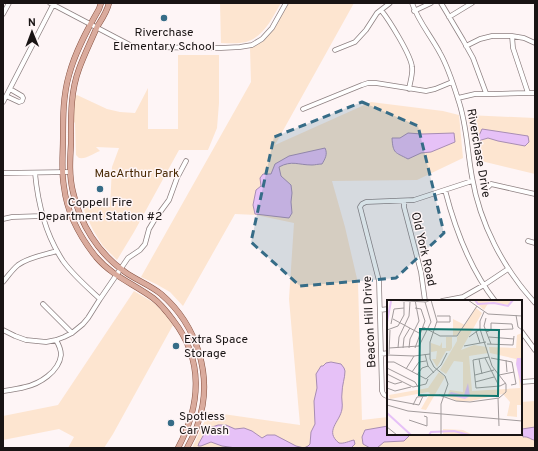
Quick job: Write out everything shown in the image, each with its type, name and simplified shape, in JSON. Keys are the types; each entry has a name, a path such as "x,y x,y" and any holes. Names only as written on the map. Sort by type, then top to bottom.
{"main road":[{"path":"101,3 80,44 66,86 63,116 63,172 66,201 77,228 97,258 116,275 143,291 166,310 179,328 189,347 196,374 196,391 190,423 178,448"},
{"path":"109,3 78,70 73,93 71,103 70,172 72,186 75,200 90,236 104,254 121,269 151,287 169,302 185,321 199,350 203,368 204,391 202,409 199,422 187,448"},
{"path":"196,391 204,391"}],"street":[{"path":"3,14 9,3"},
{"path":"3,102 53,4 90,25 136,47 240,48 252,45 262,39 272,28 286,3"},
{"path":"335,50 355,42 381,10 390,3"},
{"name":"Riverchase Drive","path":"412,3 414,11 447,67 458,98 466,133 472,181 489,232 508,269 535,303"},
{"path":"414,11 431,3"},
{"path":"441,3 475,63 486,93"},
{"path":"449,17 472,3"},
{"path":"381,10 410,59 412,68 409,88"},
{"path":"466,46 480,39 492,36 512,36 524,38 535,43"},
{"path":"512,36 513,48 528,92"},
{"path":"303,109 362,84 376,83 426,91 452,82"},
{"path":"6,96 19,102 24,98 10,89"},
{"path":"458,98 486,93 535,93"},
{"path":"3,330 26,340 46,342 56,340 72,333 83,324 128,258 140,250 145,244 149,229 154,219 169,200 177,178 186,161"},
{"path":"3,173 70,172"},
{"path":"35,173 37,195 42,216 57,251 74,274 100,299"},
{"path":"404,201 414,200 472,181"},
{"path":"488,187 491,184 535,194"},
{"path":"445,190 453,220 462,243 484,285 494,300"},
{"name":"Beacon Hill Drive","path":"386,395 382,391 379,281 360,207 366,202 404,201"},
{"name":"Old York Road","path":"404,201 404,207 420,272 425,300"},
{"path":"3,219 12,216 42,216"},
{"path":"528,241 535,243"},
{"path":"3,282 17,266 26,260 57,251"},
{"path":"447,300 463,297 508,269"},
{"path":"43,304 72,333"},
{"path":"380,310 387,309"},
{"path":"522,332 535,350"},
{"path":"3,391 26,387 44,379 58,364 61,356 60,348 56,340"},
{"path":"381,354 387,353"},
{"path":"522,382 535,381"}],"highlighted area":[{"path":"362,102 418,126 444,233 396,278 300,286 251,242 274,137"}],"green space":[{"path":"220,3 281,3 271,21 258,36 252,40 240,43 221,43"},
{"path":"288,3 354,3 275,145 371,102 443,111 459,115 463,158 417,180 332,181 345,227 358,283 362,420 387,417 387,435 522,435 522,402 535,401 535,448 192,448 209,412 300,425 289,299 294,223 256,215 235,214 183,306 170,292 141,277 251,82 250,48 267,37 275,27"},
{"name":"MacArthur Park","path":"178,55 219,55 219,103 217,128 208,150 179,150 117,260 103,246 93,230 82,206 110,207 112,167 119,148 96,147 100,151 87,157 79,158 76,155 75,123 73,121 73,98 77,95 107,109 135,113 148,88 148,129 178,129"},
{"path":"467,115 535,118 535,174 477,160"},
{"path":"134,291 154,303 173,325 104,448 68,448 74,437 59,429 3,440 3,416 58,405"}],"shaded area":[{"path":"482,129 528,136 529,142 525,146 488,138 478,141"},
{"path":"408,133 454,133 455,142 431,152 421,153 408,159 394,150 392,138 400,138"},
{"path":"325,148 326,154 322,164 312,165 291,163 279,167 281,176 291,185 292,213 289,218 255,214 253,205 256,190 261,186 260,178 263,174 271,174 275,164 289,156"},
{"path":"331,362 341,364 345,371 342,387 342,407 341,414 334,426 333,434 339,443 354,440 355,444 351,448 304,448 310,444 311,432 315,424 314,401 317,388 316,374 321,366 326,363"},
{"path":"218,425 226,425 235,429 244,428 252,431 262,438 267,435 275,435 296,446 304,448 236,448 222,446 211,442 198,446 207,429"},
{"path":"387,426 387,435 410,435 404,441 384,442 377,448 370,448 363,444 362,437 365,430"},
{"path":"535,427 535,440 523,437 522,429"}],"place":[{"name":"Riverchase Elementary School","path":"164,18"},
{"name":"Coppell Fire Department Station #2","path":"100,189"},
{"name":"Extra Space Storage","path":"176,346"},
{"name":"Spotless Car Wash","path":"171,423"}]}
